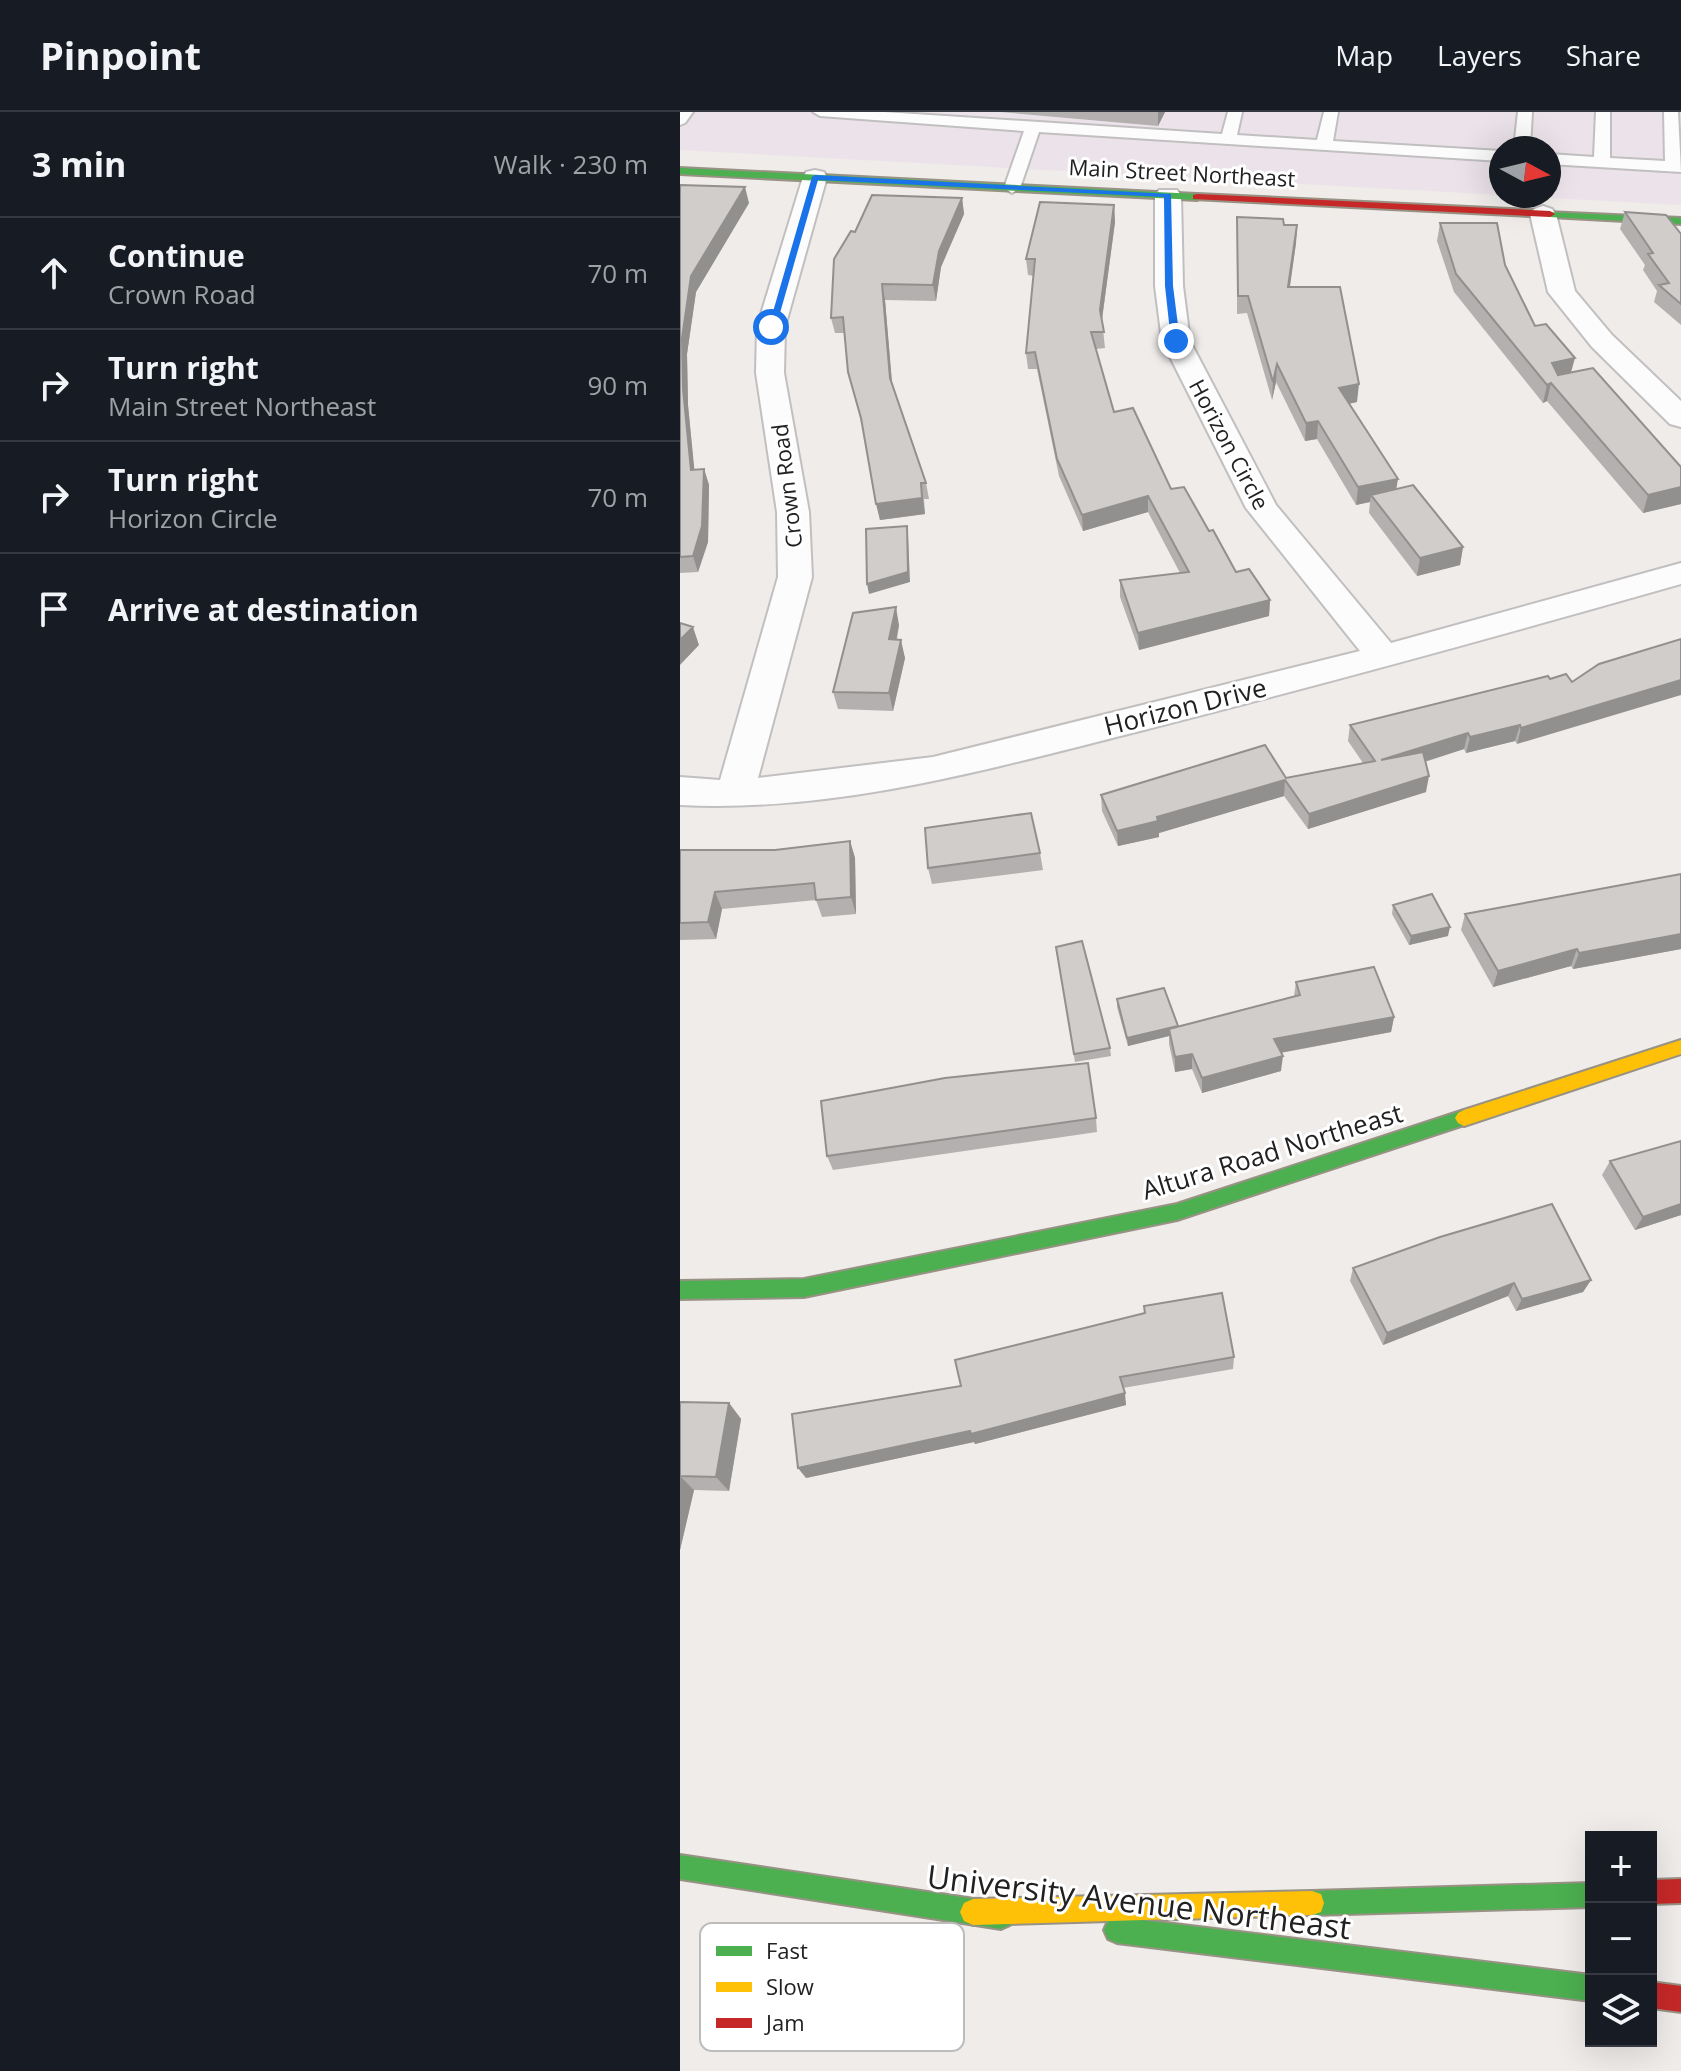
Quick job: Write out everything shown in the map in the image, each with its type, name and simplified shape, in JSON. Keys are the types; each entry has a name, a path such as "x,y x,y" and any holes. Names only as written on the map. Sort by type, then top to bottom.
{"main road":[{"name":"Main Street Northeast","path":"680,171 1681,221"},
{"name":"Altura Road Northeast","path":"680,1290 804,1288 1177,1212 1681,1047"},
{"name":"University Avenue Northeast","path":"680,1867 973,1912 1585,1987"},
{"path":"1657,1892 1681,1891"},
{"path":"973,1912 1585,1895"},
{"path":"1657,1996 1681,1999"}],"street":[{"name":"Crown Road","path":"735,794 795,577 793,512 770,373 771,327 815,177"},
{"name":"Horizon Circle","path":"1168,195 1169,286 1176,341 1262,508 1383,657"},
{"path":"1543,214 1562,292 1602,341 1681,418"},
{"name":"Horizon Drive","path":"680,791 735,794 933,770 1383,657 1681,573"}],"lane":[{"path":"680,120 686,112"},
{"path":"820,112 1489,155"},
{"path":"1228,139 1235,112"},
{"path":"1324,145 1331,112"},
{"path":"1523,136 1525,112"},
{"path":"1602,162 1603,112"},
{"path":"1561,160 1677,167 1671,112"},
{"path":"1012,188 1033,127"}],"shaded area":[{"path":"680,112 1681,112 1681,205 1561,199 1561,136 1489,136 1489,194 680,150"}],"building":[{"path":"680,185 745,187 691,276 682,338 683,389 691,470 704,469 702,526 693,556 680,557"},
{"path":"872,195 962,198 939,251 933,285 882,284 890,378 926,483 921,483 922,498 876,504 861,418 848,372 843,317 831,318 834,259 851,231 855,232"},
{"path":"1040,202 1114,205 1100,310 1104,332 1091,332 1114,412 1133,408 1171,489 1184,487 1236,572 1249,569 1270,600 1138,633 1120,580 1189,572 1148,496 1082,515 1057,459 1035,352 1026,353 1035,259 1026,259"},
{"path":"1625,212 1666,215 1681,234 1681,304 1659,285 1669,283 1648,254 1653,253"},
{"path":"1237,217 1283,219 1284,225 1297,225 1288,287 1340,287 1359,384 1339,388 1398,479 1358,487 1318,421 1306,423 1277,364 1273,382 1248,296 1238,296"},
{"path":"1440,223 1497,223 1505,265 1535,326 1546,324 1575,358 1552,363 1558,375 1593,368 1681,467 1681,487 1648,495 1551,383 1547,385 1456,274"},
{"path":"1413,485 1463,547 1420,558 1371,495"},
{"path":"907,526 908,572 867,584 866,529"},
{"path":"896,607 889,639 901,640 889,693 833,692 853,613"},
{"path":"680,623 693,627 680,640"},
{"path":"1681,639 1681,680 1521,728 1520,725 1470,737 1468,733 1381,760 1423,752 1429,776 1309,814 1285,780 1117,831 1101,795 1265,745 1286,778 1375,761 1350,725 1548,676 1550,679 1566,674 1572,682 1599,664"},
{"path":"1031,813 1040,853 928,868 925,828"},
{"path":"850,841 851,897 816,900 814,883 715,892 708,922 680,923 680,850 775,850"},
{"path":"1681,874 1681,934 1579,953 1577,949 1498,971 1465,914"},
{"path":"1432,894 1450,927 1411,936 1393,905"},
{"path":"1082,941 1110,1048 1074,1054 1056,947"},
{"path":"1374,967 1394,1017 1274,1039 1283,1056 1202,1078 1192,1054 1175,1057 1169,1029 1300,995 1296,982"},
{"path":"1164,988 1178,1026 1127,1038 1117,999"},
{"path":"1088,1063 1096,1118 827,1156 821,1101 945,1078"},
{"path":"1681,1141 1681,1204 1643,1217 1610,1161"},
{"path":"1552,1204 1591,1280 1522,1299 1514,1283 1387,1333 1353,1268 1440,1237"},
{"path":"1222,1293 1234,1357 1120,1377 1125,1393 971,1434 970,1431 798,1468 792,1414 961,1386 955,1360 1145,1313 1144,1306"},
{"path":"680,1402 729,1403 716,1477 680,1476"}],"traffic: fast":[{"path":"680,171 1197,197"},
{"path":"1550,214 1681,221"},
{"path":"680,1290 804,1288 1177,1212 1464,1118"},
{"path":"680,1867 1001,1916"},
{"path":"1312,1903 1585,1895"},
{"path":"1117,1930 1585,1987"}],"traffic: slow":[{"path":"1464,1118 1681,1047"},
{"path":"973,1912 1312,1903"}],"traffic: jam":[{"path":"1197,197 1550,214"},
{"path":"1657,1892 1681,1891"},
{"path":"1657,1996 1681,1999"}],"route":[{"path":"771,327 815,177 1168,195 1169,286 1176,341"}]}
